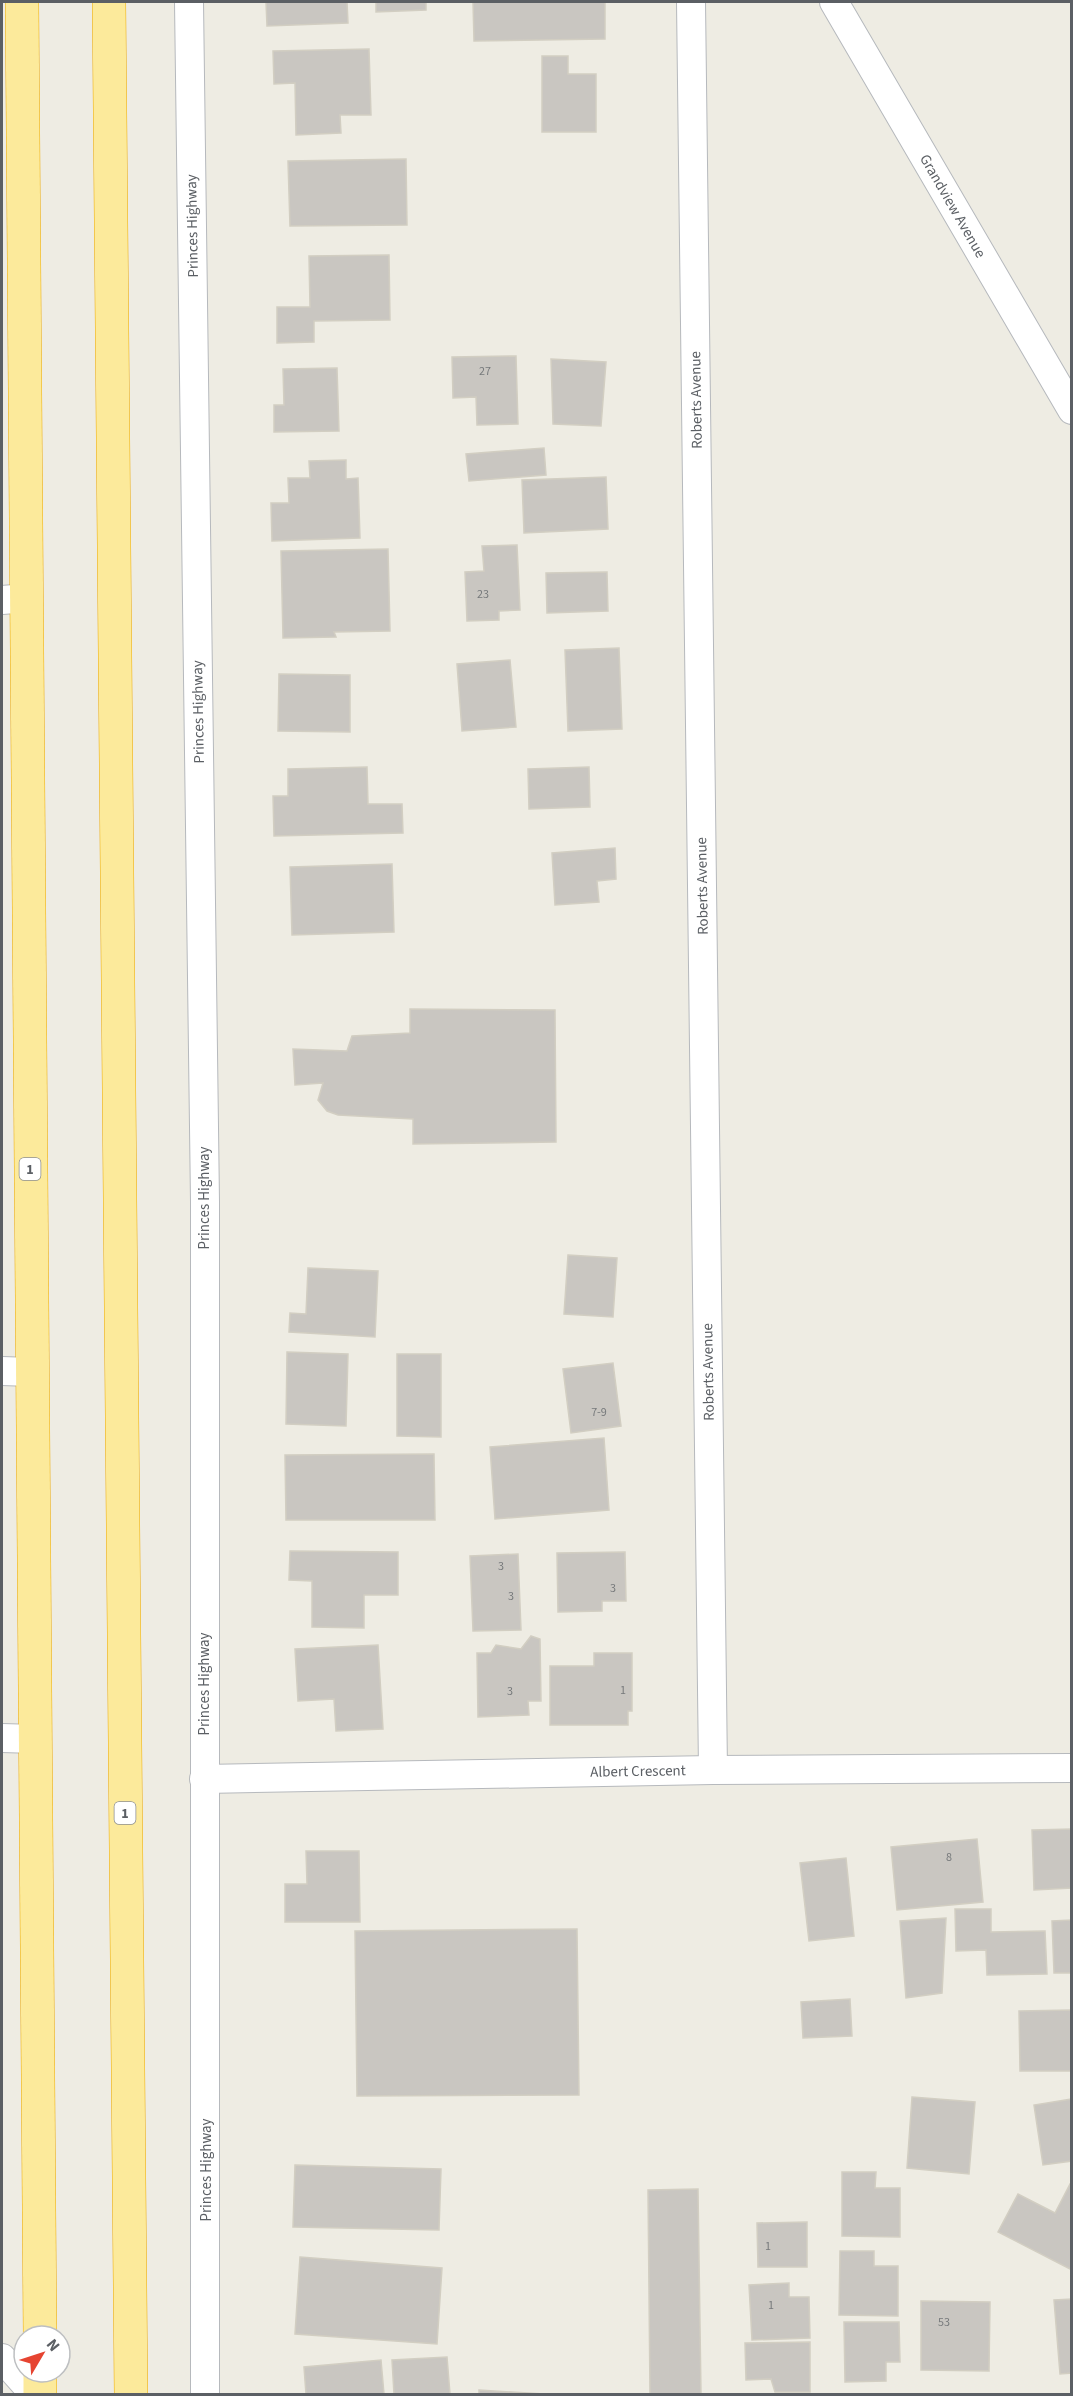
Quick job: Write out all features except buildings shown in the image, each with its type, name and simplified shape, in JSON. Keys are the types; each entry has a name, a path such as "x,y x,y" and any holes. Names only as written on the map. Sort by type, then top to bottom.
{"highway":[{"name":"1","path":"22,2 14,599 16,1371 34,1739 40,2324"},
{"name":"1","path":"109,2 131,2394"}],"street":[{"name":"Princes Highway","path":"189,2 205,1202 205,2394"},
{"name":"Roberts Avenue","path":"691,2 713,1770"},
{"name":"Grandview Avenue","path":"834,2 1071,410"},
{"path":"2,1737 34,1739"},
{"name":"Albert Crescent","path":"204,1779 713,1770 1071,1768"},
{"path":"2,2358 34,2394"}]}
